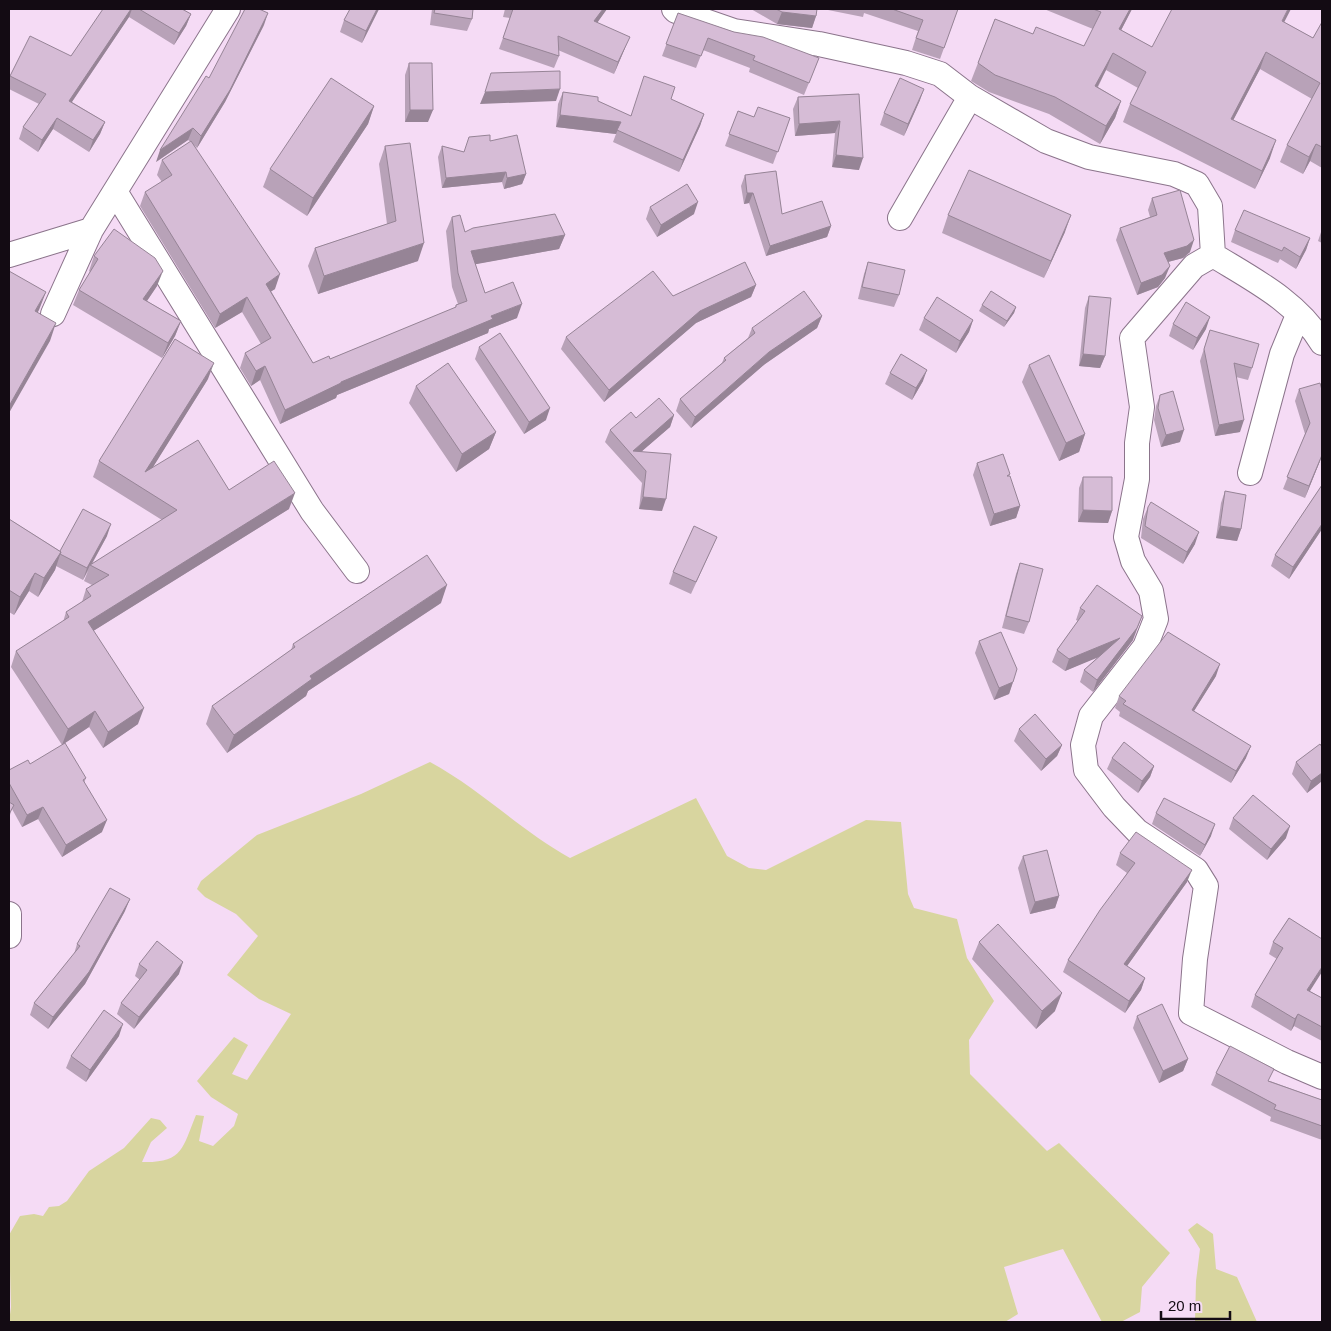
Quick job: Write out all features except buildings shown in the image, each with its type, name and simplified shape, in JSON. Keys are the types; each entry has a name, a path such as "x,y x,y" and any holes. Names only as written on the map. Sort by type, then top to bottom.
{"street":[{"path":"53,314 91,230 116,193 228,9"},
{"path":"674,9 734,31 828,45 906,63 940,74 970,97 1046,141 1089,157 1174,174 1198,184 1210,206 1213,254"},
{"path":"900,218 970,97"},
{"path":"116,193 312,511 358,571"},
{"path":"9,255 91,230"},
{"path":"1213,254 1287,302 1298,315 1320,331"},
{"path":"1213,254 1194,266 1132,338 1142,407 1137,443 1137,479 1126,537 1133,562 1152,591 1156,619 1145,647 1091,716 1083,745 1086,770 1114,807 1137,831 1196,870 1206,886 1195,959 1192,1013 1287,1062 1322,1077"},
{"path":"1250,473 1282,354 1298,315"},
{"path":"9,914 9,936"}],"shaded area":[{"path":"430,762 466,784 534,835 570,858 696,798 727,856 749,868 766,870 866,820 901,822 908,894 914,908 957,919 967,958 994,1001 969,1040 970,1074 1047,1151 1059,1143 1170,1253 1142,1287 1140,1312 1121,1322 1102,1322 1063,1249 1004,1267 1018,1314 1005,1322 9,1322 11,1307 9,1235 20,1216 34,1214 43,1216 49,1207 59,1206 67,1201 89,1171 124,1148 151,1118 160,1120 167,1128 151,1142 142,1162 166,1160 179,1152 184,1145 196,1115 204,1116 199,1141 213,1146 234,1126 238,1114 211,1097 197,1081 234,1037 248,1045 232,1074 247,1080 291,1014 259,999 227,975 258,936 236,914 205,897 197,889 201,881 257,835 361,794"},
{"path":"1197,1223 1213,1234 1216,1269 1237,1277 1257,1322 1231,1322 1229,1317 1221,1319 1219,1322 1195,1322 1196,1281 1200,1249 1188,1230"}]}
